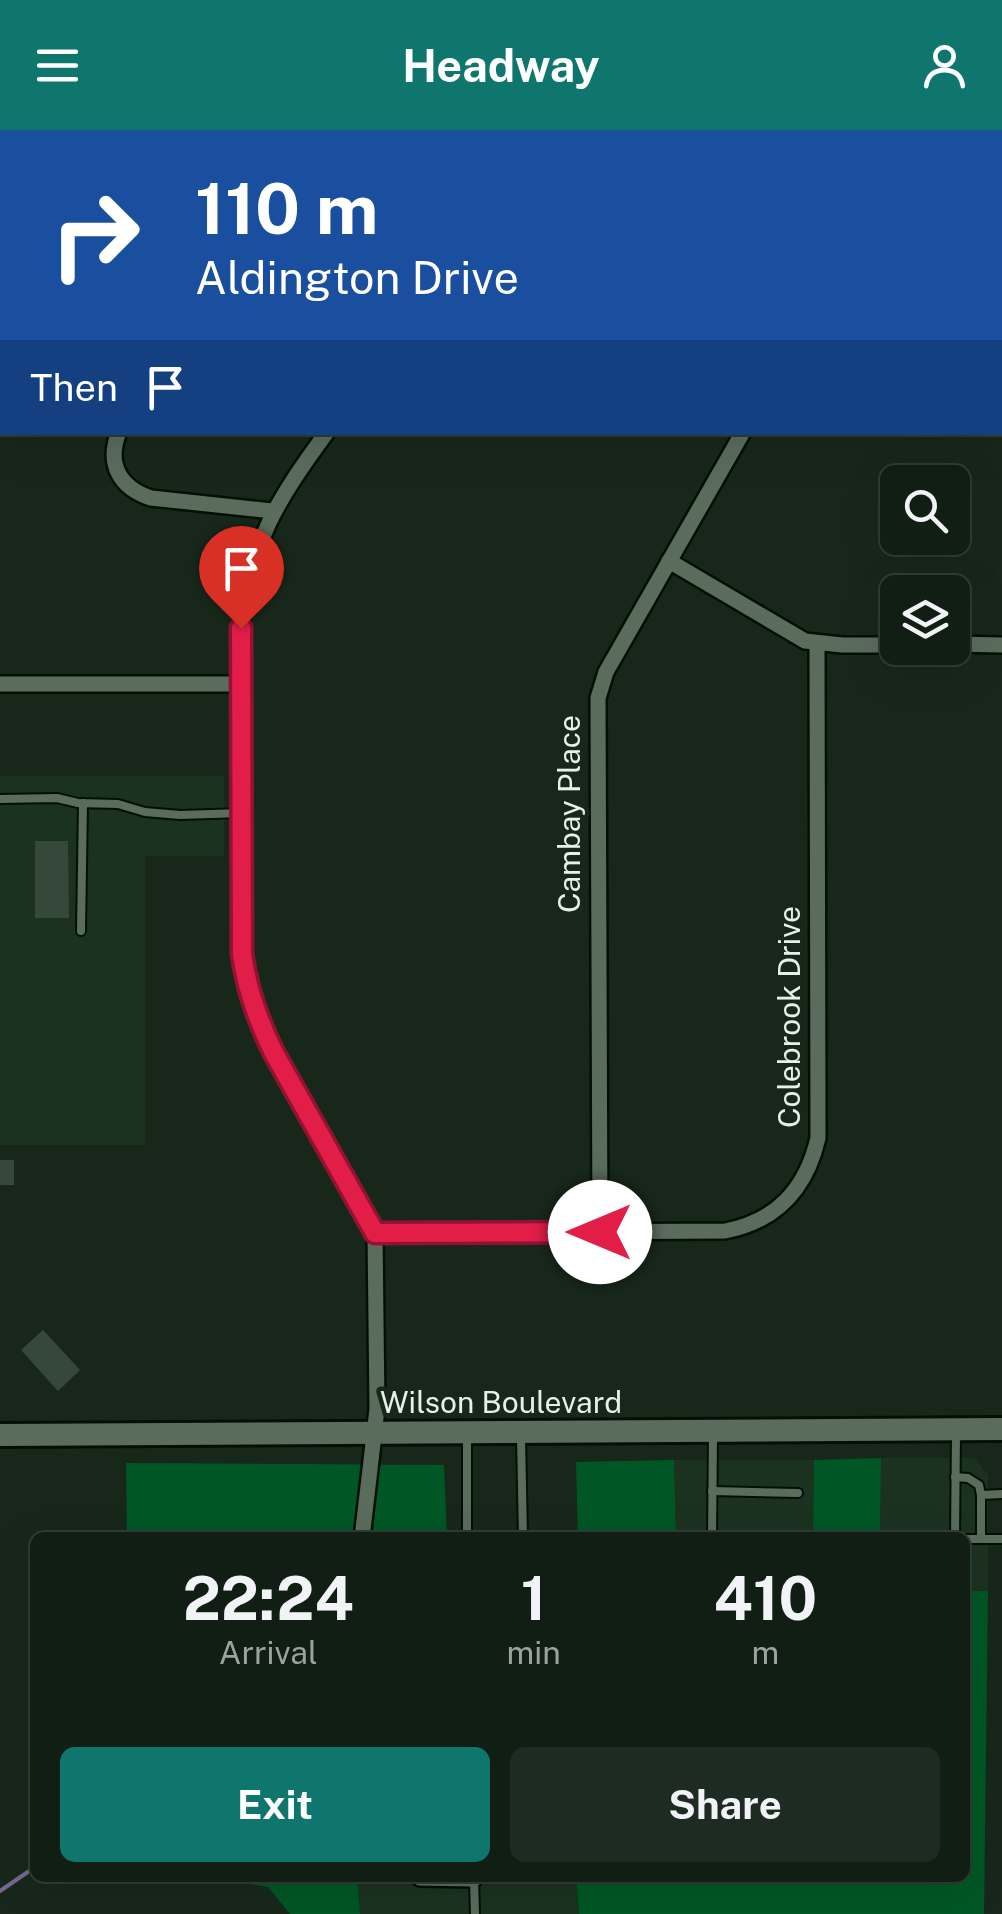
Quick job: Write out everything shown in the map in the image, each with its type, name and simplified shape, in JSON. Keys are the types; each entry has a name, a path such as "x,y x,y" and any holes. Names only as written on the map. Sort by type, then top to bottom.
{"main road":[{"name":"Wilson Boulevard","path":"0,1435 1002,1429"}],"street":[{"path":"119,435 115,468 122,482 134,492 151,498 272,511"},
{"path":"325,435 272,511 245,590 240,684 242,954 251,999 274,1053 375,1233 377,1409 363,1532"},
{"name":"Cambay Place","path":"600,1232 598,698 606,672 741,435"},
{"path":"669,561 805,641 880,645"},
{"name":"Colebrook Drive","path":"375,1233 725,1231 770,1216 790,1198 812,1163 818,1138 818,644"},
{"path":"970,644 1002,645"},
{"path":"0,684 240,684"}],"lane":[{"path":"0,799 56,798 180,814 242,813"},
{"path":"81,931 83,803"},
{"path":"955,1532 956,1430"},
{"path":"712,1532 713,1431"},
{"path":"521,1432 524,1532"},
{"path":"467,1433 468,1532"},
{"path":"956,1477 979,1485 981,1539"},
{"path":"712,1491 798,1493"},
{"path":"982,1495 1002,1494"},
{"path":"970,1539 1002,1539"},
{"path":"474,1882 475,1914"}],"shaded area":[{"path":"0,776 224,776 224,856 145,856 145,1145 0,1145"},
{"path":"881,1458 974,1458 988,1475 988,1591 970,1591 970,1532 880,1532"},
{"path":"674,1460 814,1460 813,1532 676,1532"},
{"path":"357,1882 576,1882 579,1914 360,1914"}],"green space":[{"path":"881,1458 880,1532 813,1532 814,1460"},
{"path":"674,1460 676,1532 578,1532 576,1462"},
{"path":"126,1463 444,1465 447,1532 127,1532"},
{"path":"970,1591 988,1591 984,1914 579,1914 576,1882 970,1882"},
{"path":"241,1882 357,1882 360,1914 290,1914 268,1887"}],"building":[{"path":"35,841 68,841 69,918 35,918"},
{"path":"0,1160 14,1160 14,1185 0,1185"},
{"path":"43,1330 80,1370 58,1391 21,1350"}],"waterway":[{"path":"0,1891 30,1870"}],"route":[{"path":"241,628 245,978 274,1053 375,1233 600,1232"}]}
